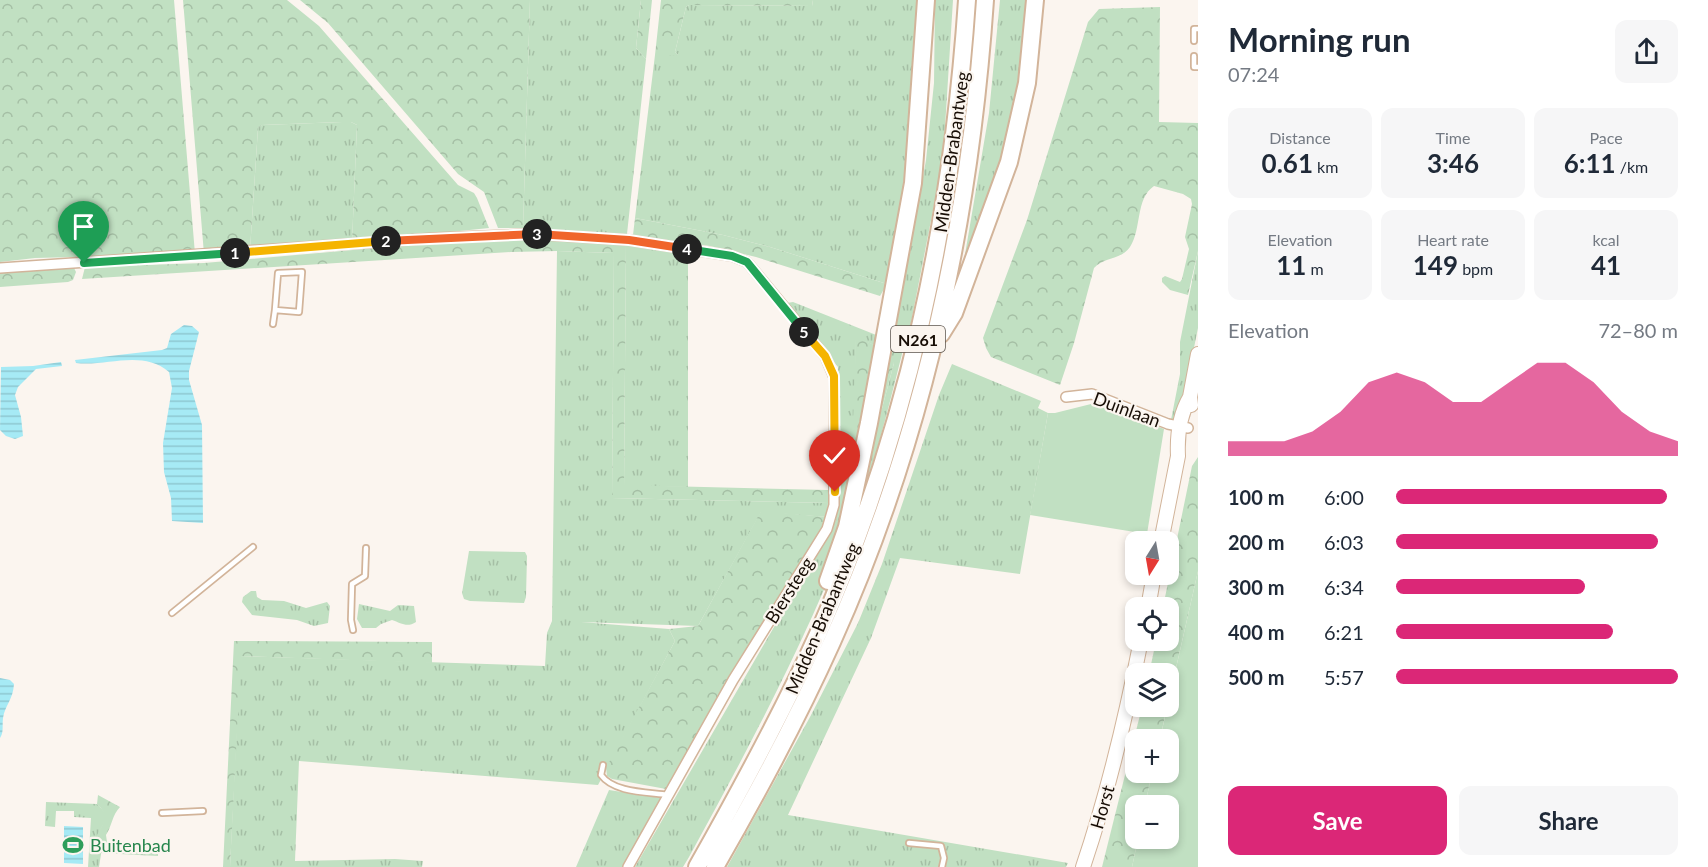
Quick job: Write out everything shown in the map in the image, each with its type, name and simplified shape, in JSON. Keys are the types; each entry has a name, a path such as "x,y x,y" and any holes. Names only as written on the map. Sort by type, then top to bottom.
{"highway":[{"name":"N261","path":"804,663 824,591 847,527 900,256 913,183 926,0"},
{"name":"Midden-Brabantweg","path":"697,867 756,761 804,663 864,520 891,436 918,342 935,263 961,90 967,0"},
{"name":"Midden-Brabantweg","path":"715,867 764,780 833,639 872,544 897,471 933,348 951,266 970,155 978,92 985,0"},
{"name":"N261","path":"933,348 954,314 1009,162 1027,82 1035,0"}],"street":[{"name":"Biersteeg","path":"0,268 436,238 532,234 629,240 732,256 747,262 825,356 834,376 835,492 832,517 827,529 733,680 628,867"},
{"path":"1163,531 1178,456 1185,445 1184,428 1191,409 1190,397 1198,354"},
{"name":"Duinlaan","path":"1066,397 1097,395 1168,424 1184,428"},
{"name":"Horst","path":"1083,867 1106,797 1139,651"}],"lane":[{"path":"1194,41 1194,29 1198,29"},
{"path":"1194,56 1194,67 1198,68"},
{"path":"273,324 278,273 302,272 299,312 275,310"},
{"path":"172,613 253,547"},
{"path":"353,630 352,584 365,576 366,548"},
{"path":"603,765 601,775 606,782 618,787 668,795"},
{"path":"162,813 204,811"},
{"path":"909,843 941,846 945,858 942,867"}],"green space":[{"path":"0,0 174,0 195,254 35,258 0,262"},
{"path":"183,0 287,0 319,26 458,185 474,193 489,228 352,242 357,125 342,122 262,125 258,128 250,250 204,254"},
{"path":"300,0 530,0 523,228 498,228 484,192 458,174 328,23"},
{"path":"530,0 641,0 636,48 646,59 627,234 523,228"},
{"path":"641,0 652,0 646,59 636,48"},
{"path":"661,0 813,0 812,6 689,5 686,7 675,52 679,56 655,55"},
{"path":"813,0 921,0 913,124 887,284 770,247 723,235 635,218 655,55 678,55 675,52 686,7 689,5 812,6"},
{"path":"935,0 953,0 943,159 908,338 895,333 926,160 934,83"},
{"path":"1000,0 1027,0 1017,94 1004,147 964,279 961,278 989,113"},
{"path":"1160,7 1159,122 1198,123 1198,251 1188,295 1170,290 1162,282 1162,278 1165,276 1180,282 1182,279 1189,249 1185,237 1191,199 1183,194 1154,186 1144,198 1134,240 1130,247 1122,254 1094,268 1060,385 991,357 983,338 1027,220 1088,22 1099,9"},
{"path":"351,122 357,125 352,242 250,250 258,128 262,125"},
{"path":"635,218 723,235 770,247 887,284 880,296 756,257 710,246 633,235"},
{"path":"533,238 626,245 624,485 828,490 828,503 612,498 614,253 511,252 82,279 85,267 204,263 433,243"},
{"path":"626,245 688,253 688,487 624,486"},
{"path":"557,251 614,253 612,498 828,503 827,517 761,512 698,626 581,622 669,629 675,641 598,785 299,761 295,861 395,859 423,861 422,867 230,867 240,656 545,666 547,633 552,621"},
{"path":"1198,251 1198,328 1181,412 1171,420 1180,374 1180,342"},
{"path":"74,268 76,272 73,280 68,282 0,287 0,273"},
{"path":"793,302 904,346 886,417 871,469 847,534 806,629 762,721 689,857 683,867 635,867 836,520 840,486 838,367 787,303","holes":["856,338 877,346 894,363 880,416 855,490"]},
{"path":"856,337 877,346 892,356 894,363 880,416 855,490 851,479"},
{"path":"952,364 1041,401 1038,408 1048,413 1020,574 900,558 871,638 788,815 1068,863 1066,867 727,867 810,717 858,623 882,564 939,395"},
{"path":"1095,403 1164,429 1147,531 1129,531 1030,515 1048,413"},
{"path":"1198,457 1198,571 1177,663 1151,663 1154,651 1179,651 1179,597 1165,597 1168,585 1179,585 1179,531 1192,466"},
{"path":"761,511 827,517 825,524 666,789 612,779 607,776 606,768 675,641 669,629 698,626"},
{"path":"469,551 525,552 527,556 524,603 464,599 462,593"},
{"path":"1198,571 1198,867 1132,867 1136,849 1179,849 1179,795 1147,795 1150,783 1179,783 1179,729 1162,729 1165,717 1179,717 1179,663 1177,663"},
{"path":"251,591 256,591 257,597 262,600 284,601 306,608 327,602 330,606 328,623 314,626 297,620 252,615 242,602 243,597"},
{"path":"359,604 390,611 398,605 414,606 416,622 407,625 392,620 376,628 362,628 357,619"},
{"path":"234,641 432,642 432,663 241,656 230,867 223,867"},
{"path":"1140,717 1165,717 1162,729 1136,729"},
{"path":"1125,775 1125,783 1150,783 1147,795 1125,795 1125,849 1136,849 1132,867 1102,867"},
{"path":"609,790 661,798 623,867 576,867"},
{"path":"98,795 120,807 106,835 107,842 114,845 158,848 158,856 101,853 97,835 104,816 97,804"},
{"path":"46,802 97,804 102,809 105,817 97,839 102,848 99,867 88,867 91,818 74,817 74,811 56,811 55,827 45,826"}],"water":[{"path":"184,325 192,326 199,332 189,371 189,380 202,425 203,523 172,521 171,498 164,472 163,443 172,388 169,372 147,361 124,360 88,364 76,363 75,360 162,350 167,348 171,334"},
{"path":"61,362 62,366 36,369 18,387 15,395 23,436 15,439 6,436 0,430 1,367"},
{"path":"0,678 10,680 14,684 4,713 0,738"},
{"name":"Buitenbad","path":"64,826 83,827 83,864 64,863"}],"place":[{"name":"Buitenbad","path":"73,845"}],"route":[{"path":"84,263 436,238 532,234 629,240 732,256 747,262 825,356 831,367 834,376 835,492"}]}
